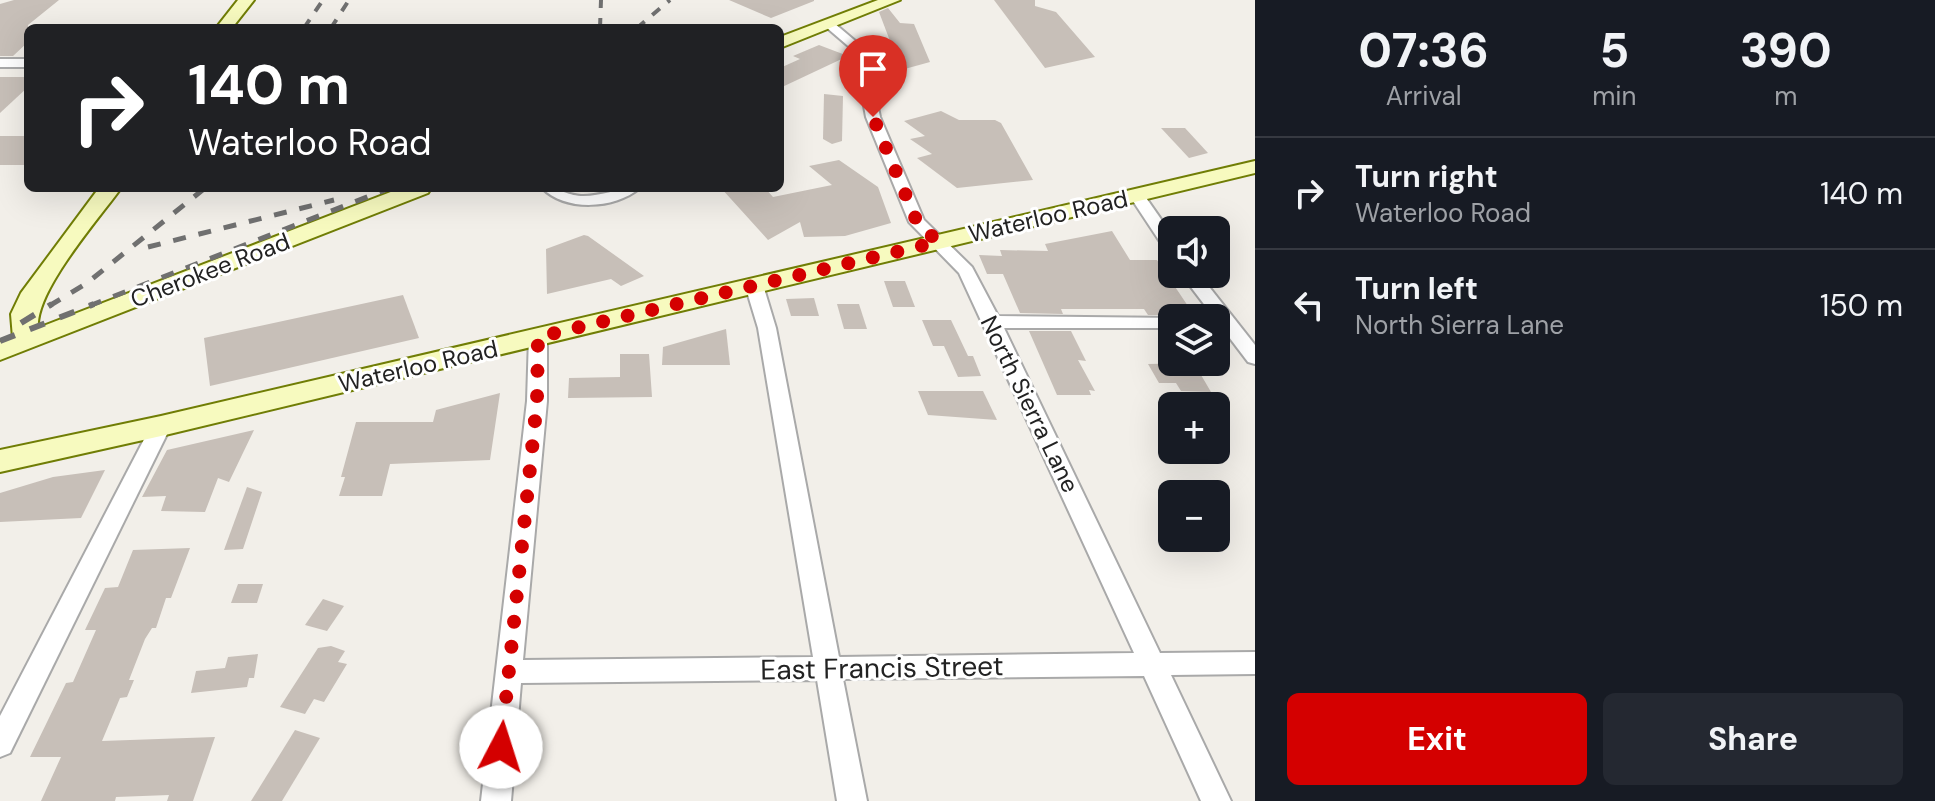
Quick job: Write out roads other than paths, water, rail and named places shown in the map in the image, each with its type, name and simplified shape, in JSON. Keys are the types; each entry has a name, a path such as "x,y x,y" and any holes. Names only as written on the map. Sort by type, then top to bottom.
{"main road":[{"path":"227,24 246,0"},
{"path":"784,42 892,0"},
{"name":"Waterloo Road","path":"0,461 161,426 1255,167"},
{"path":"26,342 24,314 33,293 107,192"},
{"name":"Cherokee Road","path":"0,352 410,192"}],"street":[{"name":"North Sierra Lane","path":"830,25 851,39 860,50 873,117 917,222 966,271 1216,801"},
{"path":"0,63 24,63"},
{"path":"555,192 565,199 580,202 617,192"},
{"path":"1137,195 1158,226"},
{"path":"754,285 767,328 852,801"},
{"path":"992,322 1158,322"},
{"path":"1230,325 1255,328"},
{"path":"1230,332 1255,358"},
{"path":"496,801 537,401 538,337"},
{"path":"0,744 161,426"},
{"name":"East Francis Street","path":"508,672 1255,663"}],"railway":[{"path":"307,24 323,0"},
{"path":"334,24 349,0"},
{"path":"600,24 601,0"},
{"path":"642,24 670,0"},
{"path":"49,306 87,283 200,192"},
{"path":"89,306 380,192"},
{"path":"148,247 334,200"},
{"path":"21,323 52,304"},
{"path":"0,341 94,304"}]}
